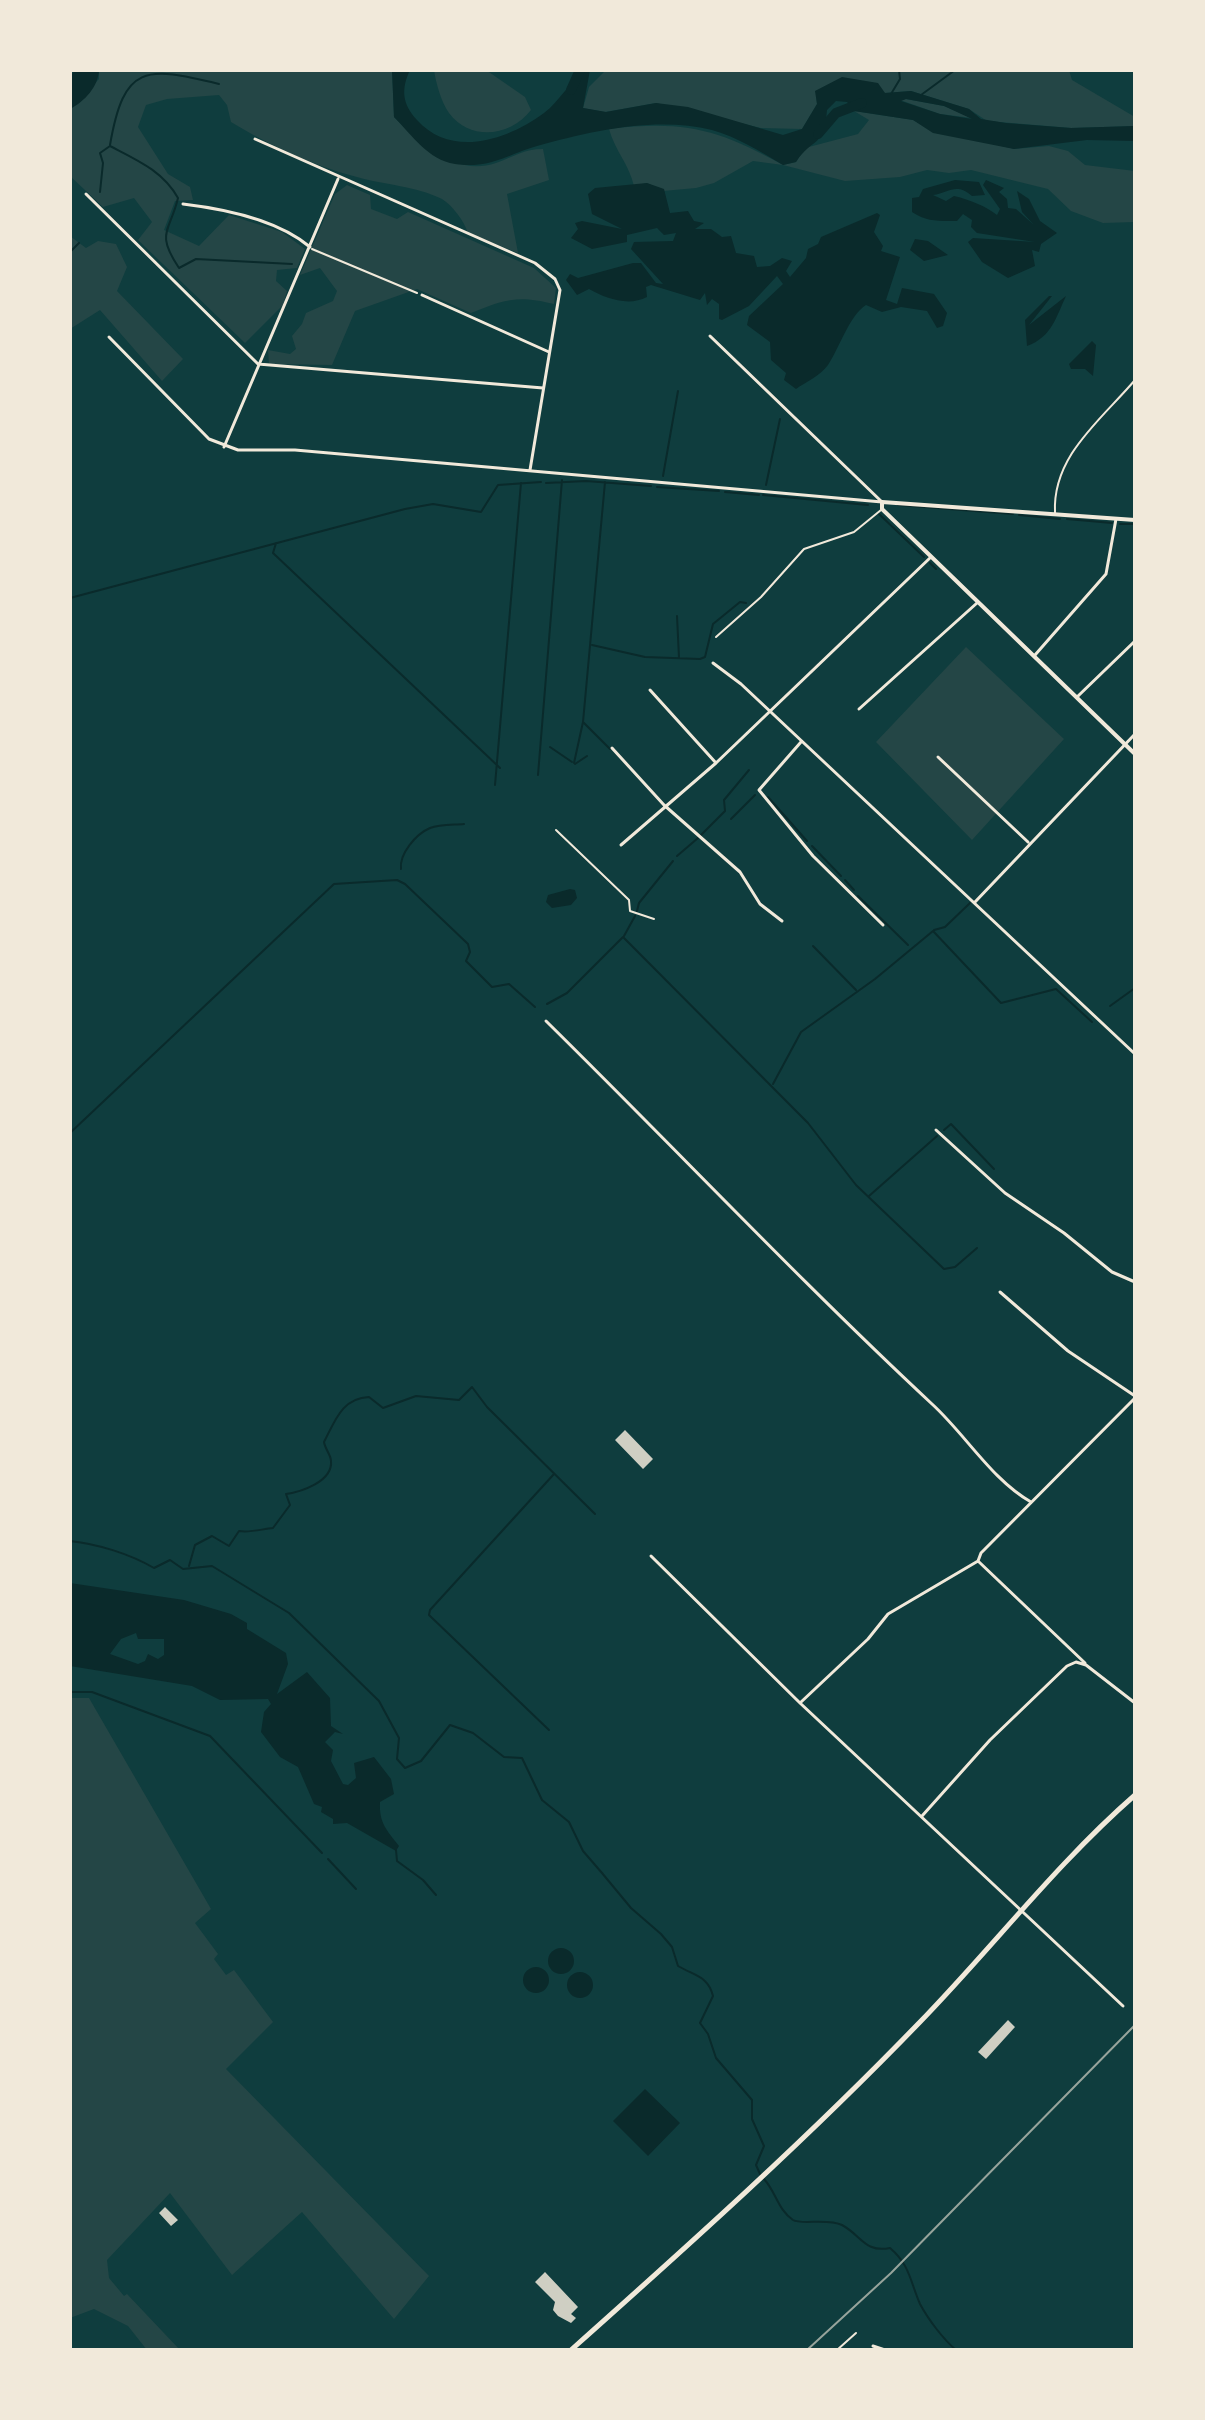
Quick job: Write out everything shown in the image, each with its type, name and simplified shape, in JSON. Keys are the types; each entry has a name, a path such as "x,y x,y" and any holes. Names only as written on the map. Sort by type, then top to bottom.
{"main road":[{"path":"571,2350 771,2170 902,2041 1072,1855 1135,1795"}],"street":[{"path":"255,139 338,179 535,263 555,279 560,290 530,470"},
{"path":"224,447 338,179"},
{"path":"86,194 258,364 543,388"},
{"path":"183,204 229,211 289,232 310,247"},
{"path":"422,295 549,352"},
{"path":"710,336 882,502 882,509 977,603 1135,754"},
{"path":"109,337 209,439 224,447 1135,520"},
{"path":"1033,656 1106,574 1116,519"},
{"path":"621,845 771,712 931,557"},
{"path":"859,709 977,603"},
{"path":"1076,698 1135,641"},
{"path":"713,663 771,712 1135,1054"},
{"path":"650,690 716,763"},
{"path":"975,902 1028,842 1135,734"},
{"path":"802,741 759,790 813,856 883,925"},
{"path":"612,748 664,805 751,883 760,904 782,921"},
{"path":"938,757 1028,842"},
{"path":"546,1021 792,1271 934,1406 1008,1485 1031,1502"},
{"path":"936,1130 1005,1193 1064,1233 1112,1272 1135,1282"},
{"path":"800,1703 868,1639 888,1614 978,1561 981,1553 1135,1397 1068,1351 1000,1292"},
{"path":"651,1556 800,1703 1123,2006"},
{"path":"978,1561 1086,1665 1135,1703"},
{"path":"921,1816 1049,1681 1076,1662 1086,1665"},
{"path":"873,2346 885,2350"}],"lane":[{"path":"1055,514 1053,491 1061,469 1086,434 1135,380"},
{"path":"716,637 761,597 804,549 854,532 882,509"},
{"path":"837,2350 856,2333"}],"path":[{"path":"310,247 422,295"},
{"path":"556,830 629,900 630,911 654,919"}],"shaded area":[{"path":"75,70 99,70 90,93 70,109 70,77"},
{"path":"99,70 392,70 394,117 427,147 453,161 481,166 543,149 549,180 507,194 518,253 468,233 458,214 442,199 422,191 341,172 308,161 261,139 231,122 227,105 219,95 167,99 146,105 138,127 168,174 190,187 193,200 175,201 164,230 199,246 229,215 282,232 305,249 297,268 277,270 276,281 287,291 283,305 245,343 138,240 152,222 134,198 103,207 70,176 70,109 99,79"},
{"path":"392,70 410,70 404,96 417,120 431,132 462,142 496,138 529,123 550,108 570,85 590,70 583,108 606,112 656,103 688,107 783,135 802,129 817,104 815,91 842,77 878,83 885,93 911,91 969,109 981,119 1071,128 1135,126 1135,141 1087,140 1014,149 933,133 913,120 854,111 847,102 836,101 827,110 820,137 796,162 783,165 721,133 669,124 624,127 579,135 488,163 467,165 437,158 394,117","holes":["906,99 944,106 972,119 940,114 901,101"]},
{"path":"434,70 486,70 525,97 531,110 513,126 502,130 479,132 468,128 446,109"},
{"path":"606,70 1069,70 1072,80 1135,117 1135,126 1071,128 987,121 969,109 911,91 885,93 861,81 816,91 817,104 802,129 761,128 656,103 605,112 583,108 589,87"},
{"path":"900,100 944,106 972,118 940,114"},
{"path":"854,111 913,120 925,126 1014,149 1049,146 1068,151 1085,165 1135,171 1135,222 1103,223 1071,211 1048,189 971,170 949,173 927,170 900,177 845,181 783,165 796,162 805,148 858,134 869,120"},
{"path":"659,126 700,130 739,143 783,165 753,161 714,183 696,188 663,191 647,183 634,186 609,129"},
{"path":"955,180 979,182 985,195 972,196 957,189 933,195 946,201 954,196 966,199 997,215 1000,209 983,185 986,180 1004,188 999,192 1007,199 1008,208 1016,209 1034,225 1022,212 1017,191 1029,199 1040,221 1057,233 1041,244 1039,252 1032,250 1035,266 1008,278 982,262 968,242 973,238 1035,242 977,233 971,227 972,220 963,214 957,221 939,221 912,212 912,198 919,197 923,189"},
{"path":"647,183 664,189 670,213 688,211 694,221 704,223 695,229 711,229 722,237 731,236 736,253 754,256 757,267 770,266 782,258 792,261 786,271 790,277 806,258 808,249 818,244 821,237 877,213 880,215 874,232 883,246 881,251 900,257 886,300 897,304 902,288 934,294 947,313 943,326 937,328 927,311 901,307 882,312 866,305 850,324 825,369 796,389 784,380 786,373 771,360 770,342 747,325 749,316 783,284 777,276 749,306 722,320 719,319 719,304 712,299 707,305 705,293 700,300 651,285 646,287 647,297 640,300 609,298 589,289 577,295 566,280 570,274 578,278 633,263 641,263 656,283 663,284 631,249 634,242 673,241 676,233 664,235 657,228 627,235 627,242 592,249 571,238 578,229 575,223 582,221 622,229 592,214 588,194 595,188"},
{"path":"347,185 370,195 371,209 397,219 408,212 534,268 556,288 554,304 512,300 471,313 417,289 355,311 332,365 269,364 268,350 290,354 296,349 292,336 306,313 333,301 337,291 320,268 300,275 335,194"},
{"path":"70,236 86,248 98,241 116,244 127,267 117,291 183,359 162,381 100,310 70,329"},
{"path":"915,239 928,241 948,255 924,261 910,250"},
{"path":"1052,296 1029,325 1066,296 1048,332 1027,346 1025,320"},
{"path":"1092,341 1096,345 1093,376 1085,369 1071,369 1069,364"},
{"path":"966,647 1064,739 972,840 876,742"},
{"path":"575,890 577,898 571,905 552,908 546,902 548,895"},
{"path":"70,1583 184,1600 231,1614 247,1623 247,1629 286,1653 288,1664 277,1694 307,1672 330,1698 331,1726 343,1734 335,1732 325,1742 333,1750 331,1761 343,1784 348,1785 356,1778 354,1763 374,1757 391,1779 394,1794 380,1802 380,1810 385,1826 399,1846 396,1851 347,1823 333,1824 333,1819 321,1812 322,1807 314,1804 298,1767 280,1757 261,1732 264,1712 271,1704 268,1699 220,1700 192,1686 70,1666","holes":["136,1633 138,1639 164,1639 164,1655 158,1659 148,1654 145,1661 138,1664 110,1654 121,1639"]},
{"path":"70,1698 89,1698 211,1909 195,1923 218,1954 214,1959 226,1975 234,1970 273,2022 226,2069 429,2276 394,2319 302,2212 232,2275 170,2193 107,2260 109,2278 180,2350 147,2350 128,2326 94,2309 70,2318"},
{"path":"561,1948 570,1952 574,1961 570,1970 561,1974 552,1970 548,1961 552,1952"},
{"path":"536,1967 545,1971 549,1980 545,1989 536,1993 527,1989 523,1980 527,1971"},
{"path":"580,1972 589,1976 593,1985 589,1994 580,1998 571,1994 567,1985 571,1976"},
{"path":"645,2089 680,2123 648,2156 613,2121"}],"building":[{"path":"625,1430 653,1459 643,1469 615,1440"},
{"path":"1008,2020 1015,2027 986,2059 978,2052"},
{"path":"165,2207 178,2220 171,2226 159,2213"},
{"path":"545,2272 578,2307 571,2314 576,2318 571,2323 558,2316 553,2310 555,2302 535,2282"}],"waterway":[{"path":"571,90 580,70"},
{"path":"891,94 900,79 899,70"},
{"path":"921,95 955,70"},
{"path":"110,145 123,99 131,85 142,77 173,75 219,84"},
{"path":"818,134 836,113 862,103"},
{"path":"100,192 103,163 100,153 110,146 157,173 178,198 166,239 179,268 196,259 292,264"},
{"path":"70,252 79,243"},
{"path":"663,476 678,391"},
{"path":"766,485 780,419"},
{"path":"538,775 562,480"},
{"path":"546,483 586,481 651,486"},
{"path":"70,598 405,509 433,504 481,512 498,485 541,482"},
{"path":"574,763 583,722 605,482"},
{"path":"495,785 521,483"},
{"path":"657,487 719,491"},
{"path":"725,492 759,495"},
{"path":"763,495 868,505"},
{"path":"898,505 1013,514"},
{"path":"879,514 924,557"},
{"path":"1019,515 1060,519"},
{"path":"1067,519 1112,523"},
{"path":"1120,524 1135,524"},
{"path":"276,543 273,553 500,768"},
{"path":"930,563 936,569"},
{"path":"592,645 645,657 700,659 705,657 713,624 740,602 746,603"},
{"path":"677,616 679,658"},
{"path":"583,722 610,749"},
{"path":"550,747 572,762"},
{"path":"575,764 587,756"},
{"path":"701,835 725,811 724,800 749,770"},
{"path":"731,819 755,795"},
{"path":"768,797 807,841"},
{"path":"401,869 406,851 425,831 438,826 464,824"},
{"path":"677,856 698,838"},
{"path":"812,846 841,876"},
{"path":"637,911 639,903 673,861"},
{"path":"70,1133 334,884 397,880 405,884 468,944 470,952 466,961 492,987 509,984 535,1007"},
{"path":"845,880 854,890"},
{"path":"858,896 908,945"},
{"path":"934,930 945,927 970,903"},
{"path":"624,936 635,916"},
{"path":"773,1084 801,1032 875,979 933,931 1001,1003 1056,989 1092,1022"},
{"path":"547,1004 567,993 623,937 808,1123 856,1185 944,1269 955,1267 977,1248"},
{"path":"813,946 856,990"},
{"path":"1110,1006 1135,988"},
{"path":"944,1130 951,1124 994,1169"},
{"path":"869,1196 937,1136"},
{"path":"189,1566 195,1545 212,1536 229,1546 239,1531 273,1528 290,1505 286,1494 307,1488 327,1475 331,1461 324,1442 340,1412 360,1398 369,1397 383,1408 416,1396 459,1400 472,1387 487,1407 595,1514"},
{"path":"549,1730 429,1615 430,1610 554,1474"},
{"path":"70,1541 114,1550 154,1568 170,1560 183,1569 212,1566 289,1613 379,1701 399,1738 397,1759 405,1768 421,1761 450,1725 473,1733 504,1757 522,1758 542,1800 569,1822 583,1851 631,1908 672,1947 678,1966 700,1977 711,1989 713,1996 700,2023 708,2034 716,2058 752,2100 752,2119 764,2146 756,2165 760,2174"},
{"path":"70,1692 92,1692 210,1736 322,1853"},
{"path":"396,1850 397,1861 423,1880 436,1895"},
{"path":"328,1859 356,1889"},
{"path":"764,2179 793,2220 836,2223 849,2229 869,2246 890,2248 897,2254 906,2267 927,2316 956,2350"}],"railway":[{"path":"807,2350 891,2273 1135,2025"}]}
